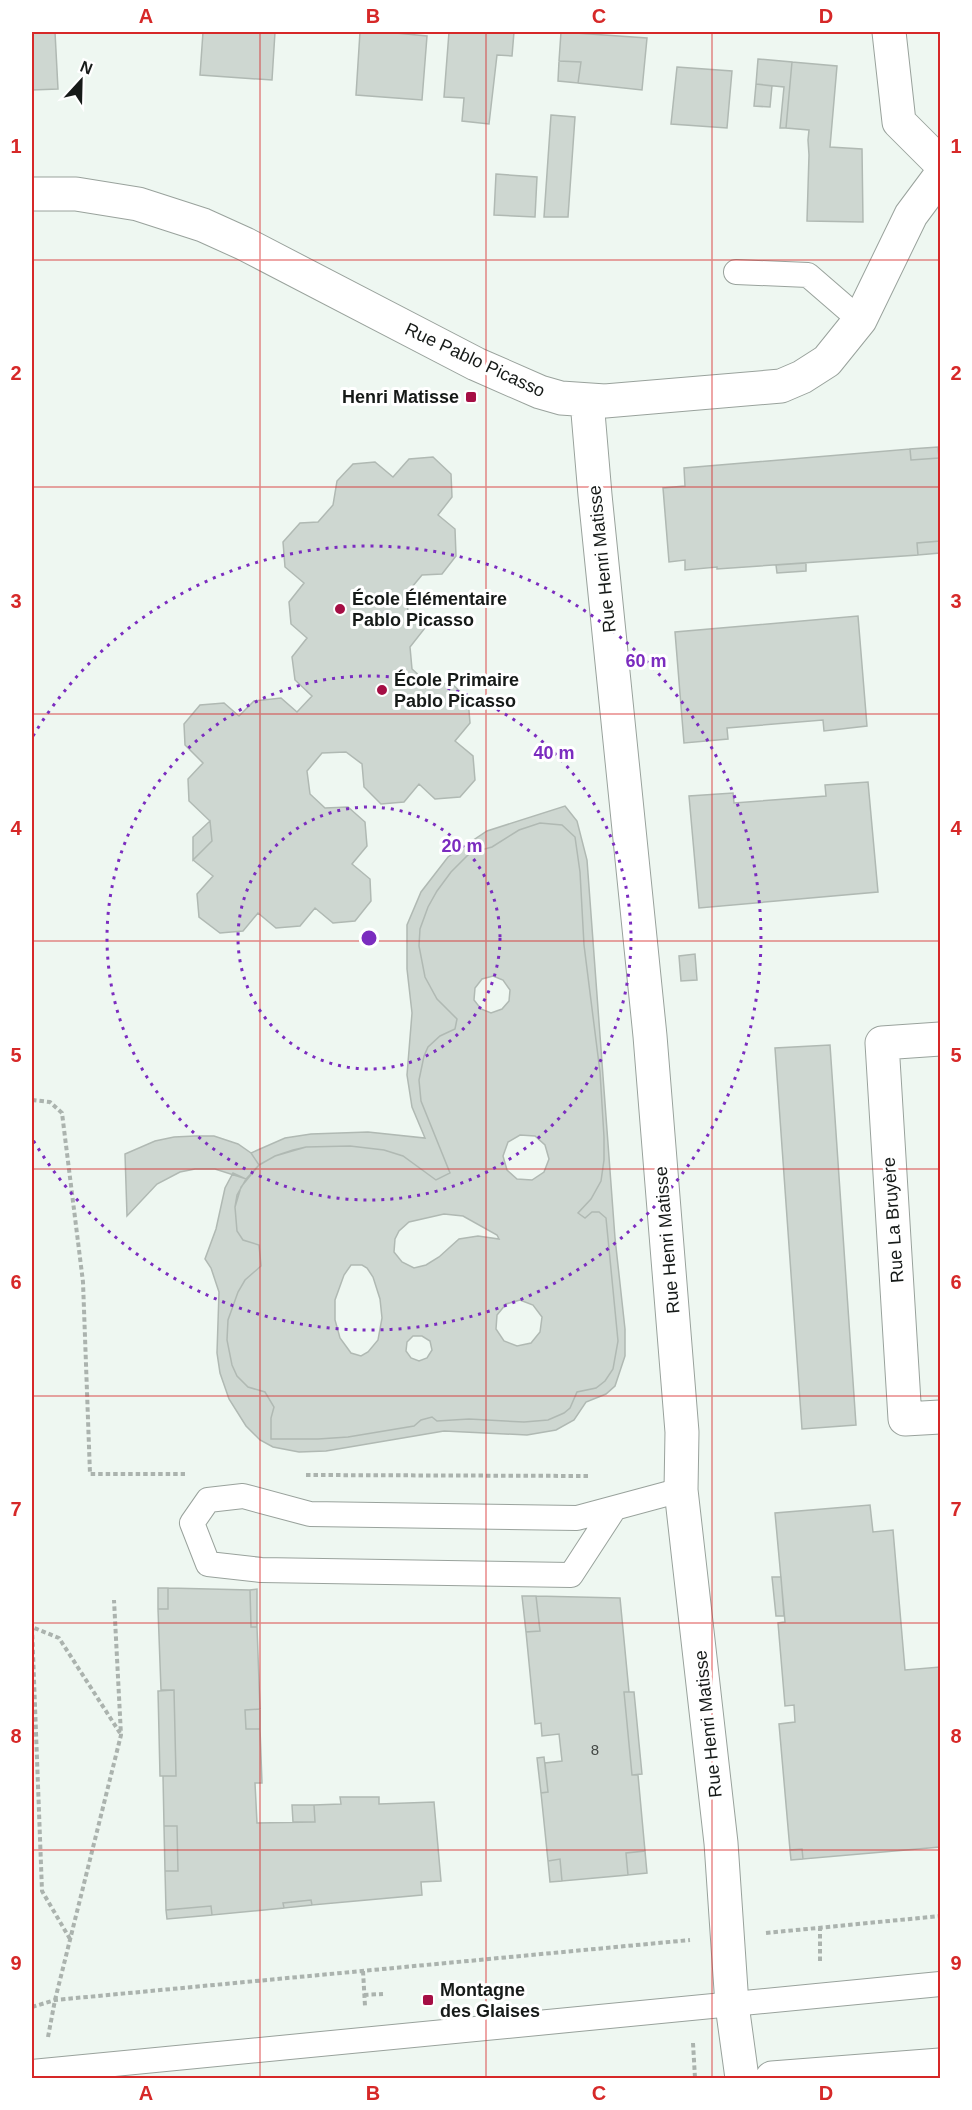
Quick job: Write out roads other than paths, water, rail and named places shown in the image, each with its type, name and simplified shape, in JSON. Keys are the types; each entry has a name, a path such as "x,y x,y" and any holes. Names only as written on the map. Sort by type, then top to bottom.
{"street":[{"path":"889,32 899,122 940,163"},
{"name":"Rue Pablo Picasso","path":"32,194 76,194 138,204 203,225 245,244 503,377 561,398 587,401 645,399 781,386 802,377 827,361 860,320 911,215 940,176"},
{"name":"Rue Henri Matisse","path":"587,401 650,1036 682,1432 681,1490 721,1843 732,2005 742,2079"},
{"name":"Rue La Bruyère","path":"940,1039 882,1043 905,1419 940,1417"},
{"path":"772,2079 940,2065"}],"lane":[{"path":"736,272 808,275 860,320"},
{"path":"614,1509 571,1575 261,1570 208,1564 192,1523 208,1500 243,1496 310,1514 577,1518 681,1490"},
{"path":"32,2072 940,1984"}],"place":[{"name":"Henri Matisse","path":"471,397"},
{"name":"École Élémentaire Pablo Picasso","path":"340,609"},
{"name":"École Primaire Pablo Picasso","path":"382,690"},
{"name":"Montagne des Glaises","path":"428,2000"}]}
